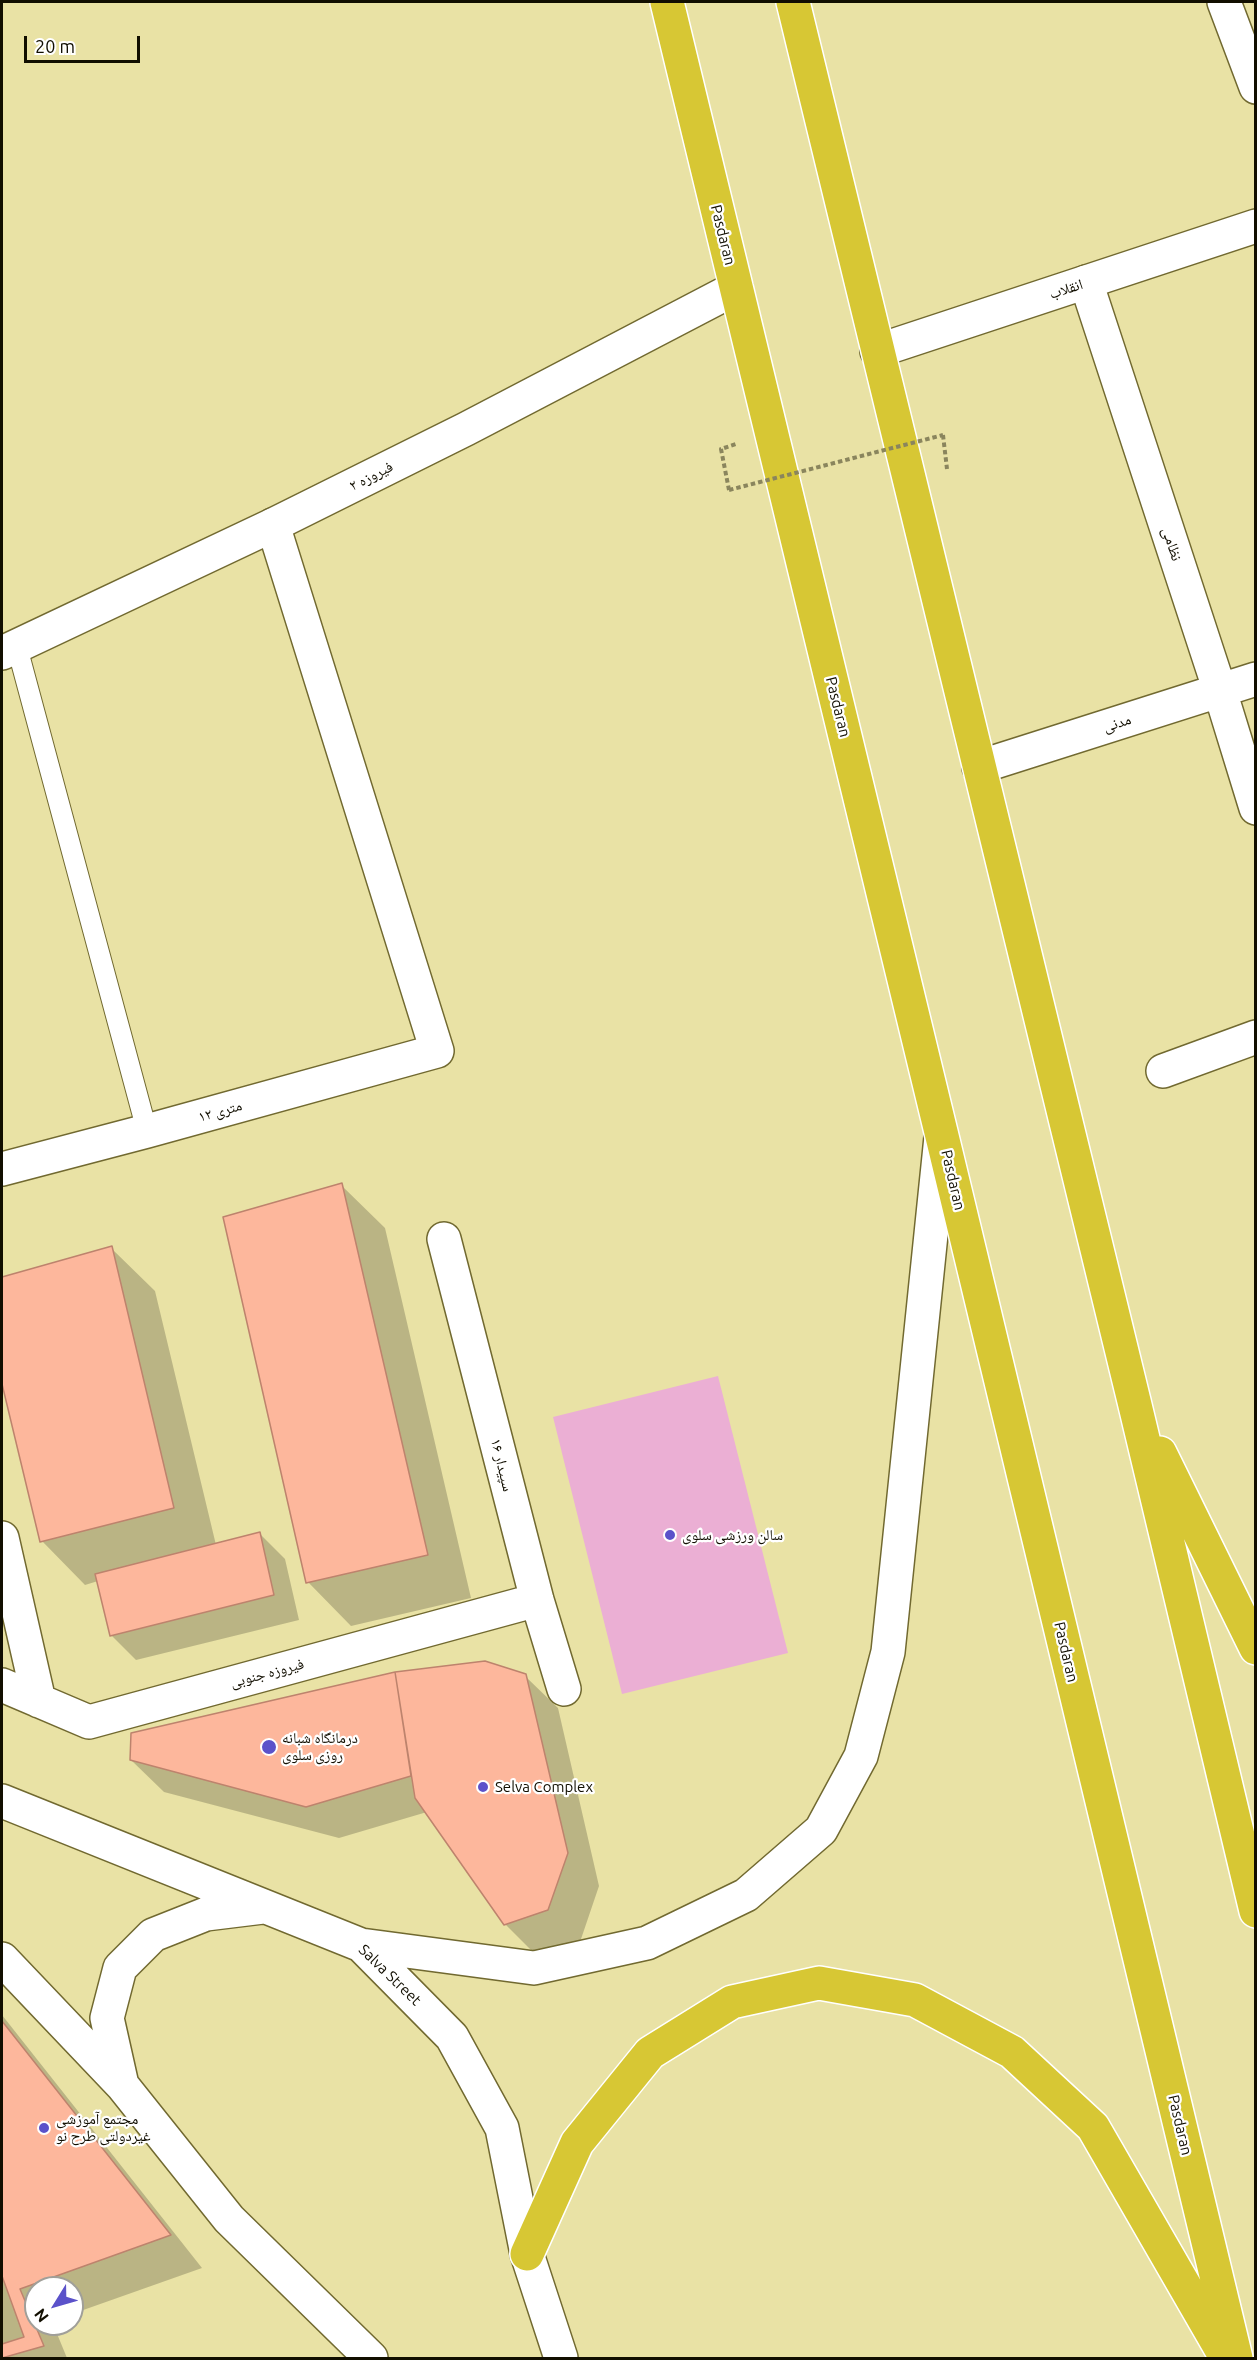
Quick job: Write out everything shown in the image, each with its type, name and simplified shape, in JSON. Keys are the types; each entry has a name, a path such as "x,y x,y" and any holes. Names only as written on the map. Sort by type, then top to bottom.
{"highway":[{"name":"Pasdaran","path":"667,2 1236,2358"},
{"path":"793,2 1256,1911"},
{"path":"1134,1401 1256,1648"},
{"path":"527,2254 577,2143 650,2053 732,2002 819,1983 915,2000 1012,2052 1093,2127 1227,2358"}],"street":[{"path":"1224,2 1256,87"},
{"name":"انقلاب","path":"877,351 1256,226"},
{"name":"نظامی","path":"1086,282 1256,808"},
{"name":"فیروزه ٢","path":"9,650 273,525 466,429 736,288"},
{"name":"۱۲ متری","path":"2,1169 437,1051 273,525"},
{"name":"مدنی","path":"979,767 1256,679"},
{"path":"1163,1071 1256,1037"},
{"path":"362,1945 534,1968 646,1943 746,1895 821,1830 861,1756 888,1652 941,1132"},
{"name":"سپیدار ۱۶","path":"444,1239 537,1600 564,1689"},
{"path":"2,1538 39,1701"},
{"name":"فیروزه جنوبی","path":"2,1685 89,1722 537,1600"},
{"name":"Salva Street","path":"2,1801 362,1945 452,2037 502,2128 527,2254 561,2358"},
{"path":"122,2085 107,2018 120,1968 153,1935 206,1914 268,1906"},
{"path":"2,1959 122,2085 229,2219 371,2358"}],"lane":[{"path":"9,650 147,1131"}],"path":[{"path":"721,448 729,490 943,435 948,475"}],"shaded area":[{"name":"سالن ورزشی سلوی","path":"718,1376 788,1653 622,1694 553,1417"}],"building":[{"path":"342,1183 428,1555 306,1583 223,1217"},
{"path":"112,1246 174,1508 40,1542 2,1384 2,1277"},
{"path":"260,1532 274,1595 110,1636 95,1574"},
{"name":"Selva Complex","path":"485,1661 526,1674 568,1853 548,1910 504,1925 415,1798 395,1672"},
{"name":"درمانگاه شبانه روزی سلوی","path":"395,1672 411,1776 306,1807 130,1760 131,1733"},
{"name":"مجتمع آموزشی غیردولتی طرح نو","path":"2,2021 171,2235 56,2276 24,2276 24,2288 20,2289 24,2298 24,2336 40,2336 44,2346 2,2358"},
{"path":"2,2276 24,2337 2,2344"}],"place":[{"name":"سالن ورزشی سلوی","path":"670,1535"},
{"name":"درمانگاه شبانه روزی سلوی","path":"269,1747"},
{"name":"Selva Complex","path":"483,1787"},
{"name":"مجتمع آموزشی غیردولتی طرح نو","path":"44,2128"}]}
